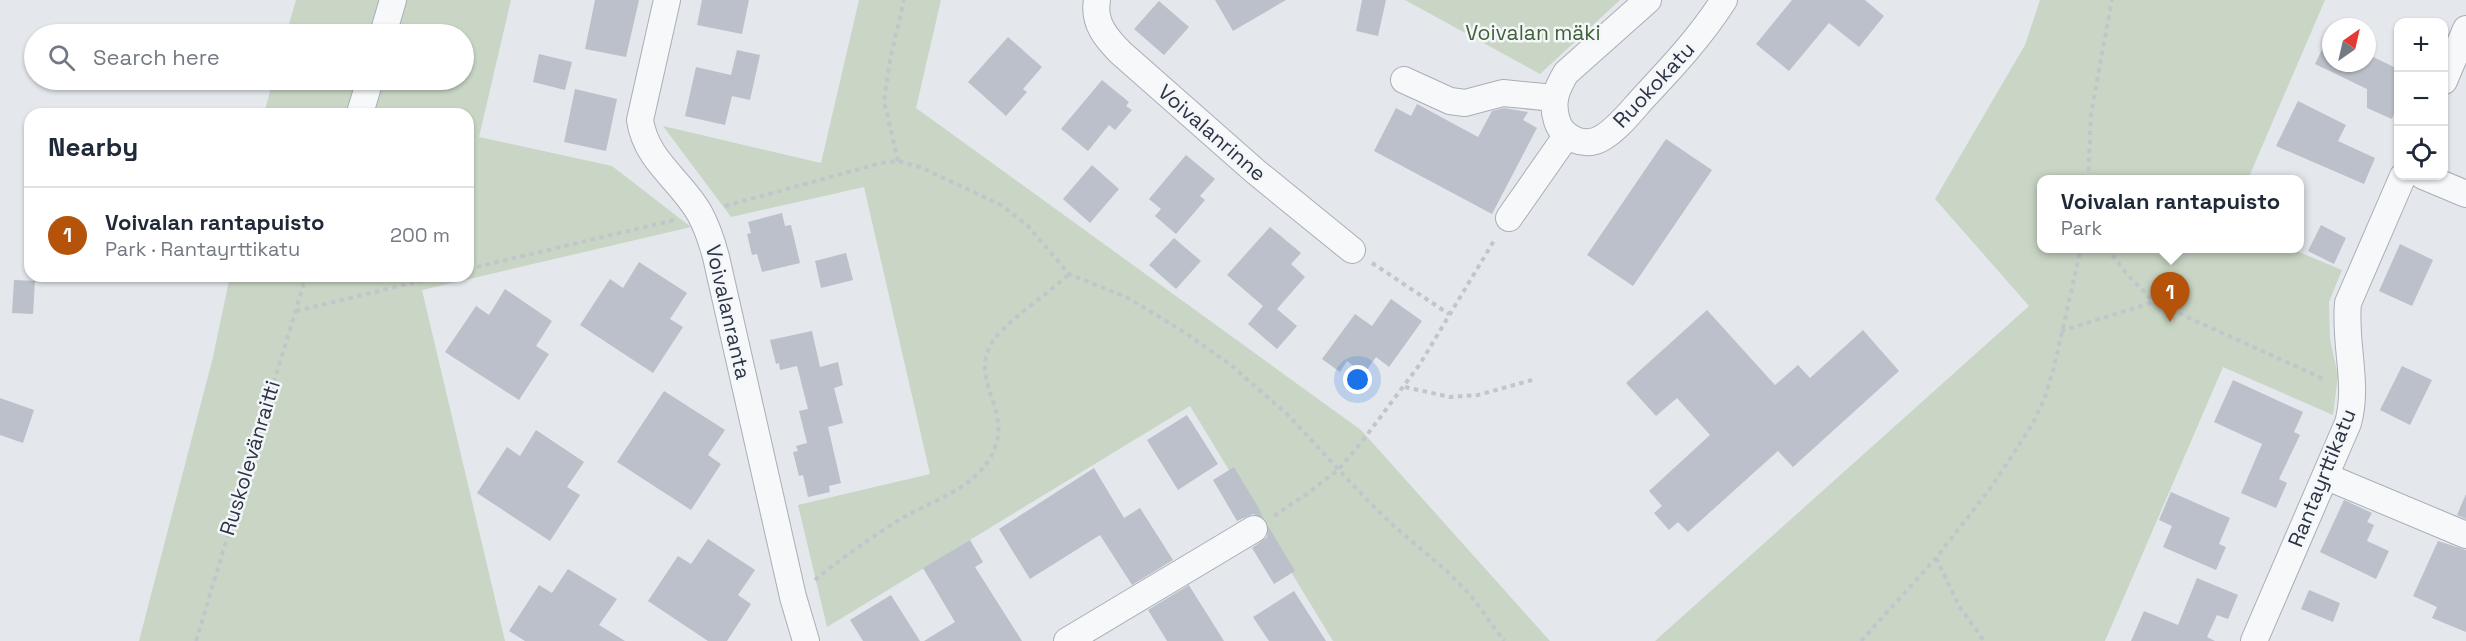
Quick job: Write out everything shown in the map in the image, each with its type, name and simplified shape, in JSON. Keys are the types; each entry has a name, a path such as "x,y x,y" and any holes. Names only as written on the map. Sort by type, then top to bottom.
{"street":[{"path":"386,24 393,0"},
{"name":"Voivalanranta","path":"667,0 640,120 642,136 650,153 699,213 709,235 716,257 793,597 806,641"},
{"name":"Voivalanrinne","path":"1097,0 1098,25 1121,53 1256,172 1353,250"},
{"path":"1509,218 1567,135 1558,124 1554,111 1554,98 1566,73 1648,0"},
{"name":"Ruokokatu","path":"1567,135 1577,141 1590,142 1601,139 1613,129 1692,47 1724,0"},
{"path":"2448,72 2466,29"},
{"path":"1404,80 1450,101 1466,103 1503,93 1554,98"},
{"path":"362,108 367,90"},
{"name":"Rantayrttikatu","path":"2254,641 2348,423 2353,392 2346,322 2348,303 2401,180"},
{"path":"2433,180 2466,194"},
{"path":"2325,476 2466,535"},
{"path":"1067,641 1254,530"}],"path":[{"path":"904,0 890,60 884,101 898,161 920,167 1001,205 1028,226 1069,274 1128,298 1214,353 1288,415 1394,526 1449,573 1472,597 1504,641"},
{"path":"2088,175 2091,114 2112,0"},
{"path":"1254,530 1338,469 1405,387 1509,218"},
{"path":"1353,250 1449,314"},
{"path":"1861,641 1935,558 1992,486 2032,425 2045,397 2080,253"},
{"path":"2110,253 2154,302 2353,392"},
{"path":"793,597 867,540 906,516 965,485 979,472 997,444 1000,428 997,408 986,381 989,348 1000,334 1069,274"},
{"name":"Ruskolevänraitti","path":"196,641 304,282"},
{"path":"295,311 416,282"},
{"path":"2061,331 2154,302"},
{"path":"1405,387 1450,397 1478,395 1532,380"},
{"path":"1935,558 1959,606 1984,641"}],"green space":[{"path":"296,0 511,0 479,137 612,166 691,227 474,278 474,108 266,108 270,90 474,90 474,24 289,24"},
{"path":"859,0 941,0 916,108 1361,430 1550,641 1333,641 1190,406 827,627 798,505 930,474 864,187 731,217 663,126 821,163"},
{"name":"Voivalan mäki","path":"1405,0 1620,0 1540,74"},
{"path":"2040,0 2325,0 2250,175 2037,175 2037,253 2302,253 2342,270 2329,302 2330,339 2338,376 2333,415 2223,367 2105,641 1655,641 2029,306 1935,199 2025,45"},
{"path":"229,282 456,282 422,290 505,641 139,641 213,357"}],"building":[{"path":"595,0 639,0 626,57 585,49"},
{"path":"702,0 749,0 742,34 697,25"},
{"path":"1215,0 1286,0 1233,31"},
{"path":"1362,0 1386,0 1378,36 1356,31"},
{"path":"1792,0 1865,0 1884,16 1859,47 1829,23 1789,71 1756,44"},
{"path":"1159,1 1189,27 1164,55 1134,29"},
{"path":"1008,37 1042,67 1023,89 1027,92 1006,116 968,82"},
{"path":"737,50 760,55 750,100 732,96 725,125 685,116 696,67 731,75"},
{"path":"2322,50 2322,67 2315,64"},
{"path":"539,54 572,62 565,90 533,82"},
{"path":"2376,58 2394,67 2394,114 2392,119 2367,108 2367,89 2332,72 2376,72"},
{"path":"1102,80 1129,102 1126,106 1132,110 1115,130 1109,125 1088,151 1061,129"},
{"path":"575,89 617,99 606,151 564,142"},
{"path":"2298,101 2346,125 2338,141 2375,158 2364,184 2276,146"},
{"path":"1417,104 1478,137 1492,111 1504,108 1528,112 1523,120 1537,128 1492,214 1374,151 1396,108 1411,116"},
{"path":"1666,139 1712,170 1633,286 1587,255"},
{"path":"1186,155 1215,179 1200,196 1205,200 1176,234 1155,216 1161,209 1149,199"},
{"path":"1092,165 1119,189 1090,223 1063,199"},
{"path":"782,213 785,226 791,225 800,263 762,272 757,254 752,255 747,234 751,233 748,222"},
{"path":"2321,225 2346,238 2334,264 2308,251"},
{"path":"1270,227 1301,253 1291,264 1305,277 1277,309 1297,326 1277,349 1248,324 1263,306 1227,275"},
{"path":"1174,238 1201,261 1176,289 1149,265"},
{"path":"2400,244 2433,260 2412,306 2379,291"},
{"path":"846,253 853,280 821,288 815,261"},
{"path":"639,262 687,293 670,319 683,327 653,373 580,325 610,279 623,288"},
{"path":"14,280 35,282 33,314 12,313"},
{"path":"505,289 552,321 536,346 549,354 519,400 445,352 476,306 489,315"},
{"path":"1391,299 1422,321 1389,367 1376,357 1364,374 1347,361 1340,372 1322,359 1355,314 1372,326"},
{"path":"1707,310 1775,385 1798,365 1810,378 1863,330 1899,371 1793,467 1778,451 1688,532 1678,522 1669,530 1654,513 1662,506 1649,491 1710,435 1677,398 1656,416 1626,383"},
{"path":"812,331 820,367 838,362 843,385 834,388 843,423 828,427 841,483 829,486 830,492 808,497 803,475 799,476 793,452 798,451 796,446 807,443 799,411 808,409 797,366 780,370 779,363 776,364 770,340"},
{"path":"2402,366 2432,380 2410,425 2380,410"},
{"path":"2233,380 2303,412 2294,432 2300,435 2279,479 2287,483 2276,508 2241,493 2262,444 2214,422"},
{"path":"664,391 725,430 708,455 721,464 691,510 617,462"},
{"path":"0,398 34,410 23,443 0,435"},
{"path":"1187,415 1218,464 1178,490 1147,440"},
{"path":"536,430 584,462 567,487 580,495 550,541 477,493 507,447 520,456"},
{"path":"1234,467 1263,518 1253,514 1237,521 1213,480"},
{"path":"1094,468 1124,518 1140,508 1173,560 1132,585 1100,535 1030,579 999,529"},
{"path":"2171,492 2230,518 2219,544 2226,547 2216,570 2163,547 2172,526 2159,520"},
{"path":"2466,494 2466,519 2457,515"},
{"path":"2344,500 2372,513 2367,522 2374,525 2367,541 2389,551 2376,579 2320,552"},
{"path":"1268,526 1295,571 1274,584 1252,548 1267,537"},
{"path":"708,539 755,570 738,595 751,604 727,641 708,641 648,601 678,556 691,564"},
{"path":"970,540 983,562 975,567 1022,641 924,641 955,622 923,568"},
{"path":"2438,541 2466,550 2466,632 2432,618 2437,607 2413,596"},
{"path":"568,569 617,599 599,625 625,641 525,641 509,631 539,585 552,593"},
{"path":"2197,578 2238,595 2228,619 2217,615 2207,637 2215,641 2131,641 2144,611 2178,625"},
{"path":"1189,585 1224,641 1167,641 1148,610"},
{"path":"2309,590 2340,603 2333,622 2301,609"},
{"path":"1294,591 1326,641 1269,641 1253,617"},
{"path":"891,595 920,641 863,641 850,620"}],"place":[{"name":"Voivalan rantapuisto","path":"2170,322"}]}
